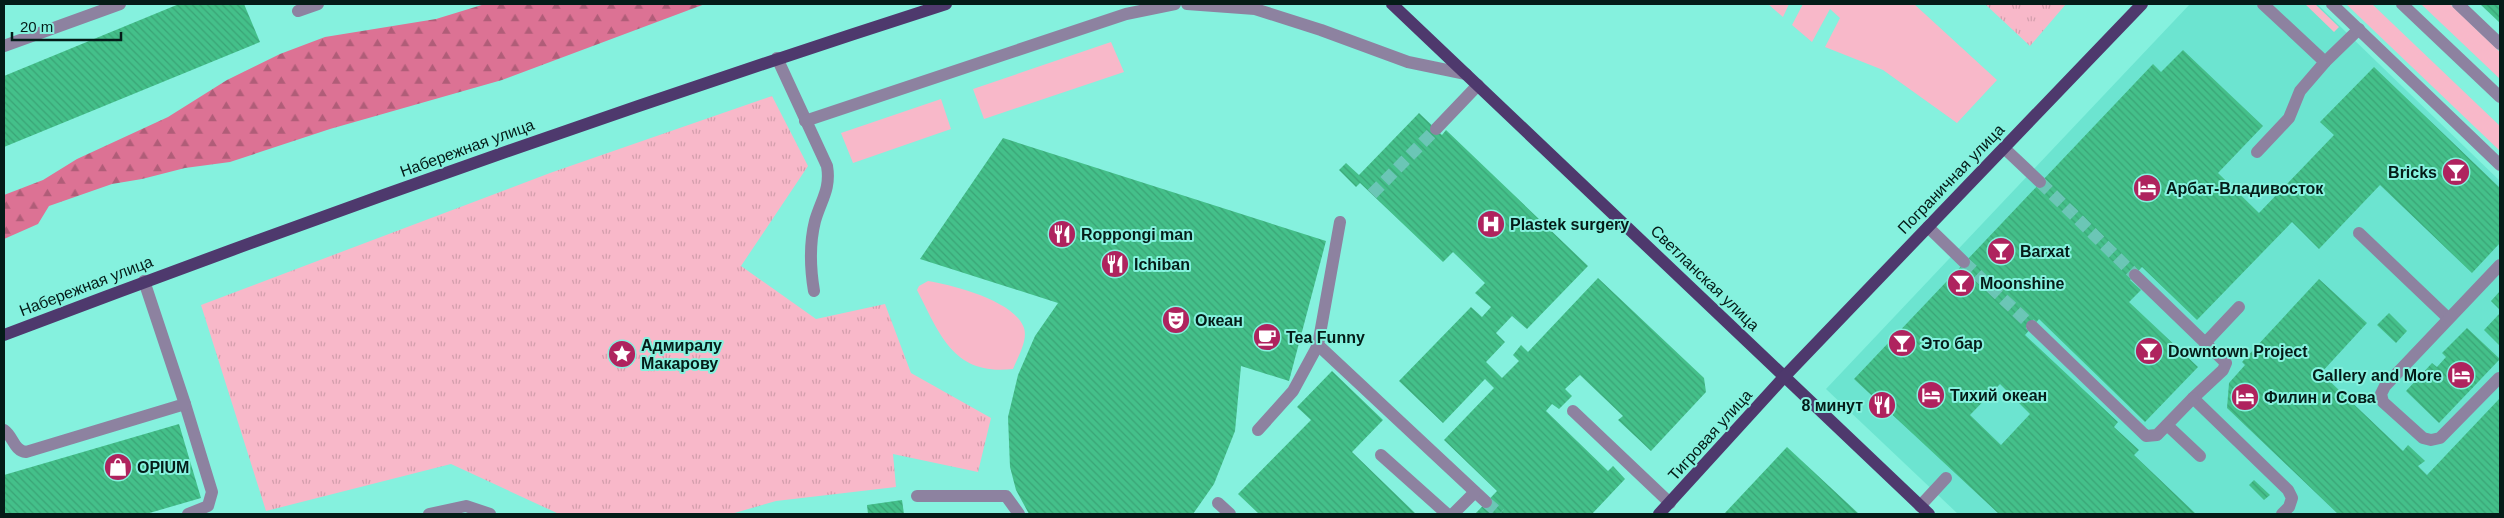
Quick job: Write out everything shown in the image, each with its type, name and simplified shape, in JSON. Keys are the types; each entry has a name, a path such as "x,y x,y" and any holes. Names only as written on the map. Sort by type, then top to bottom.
{"main road":[{"name":"Набережная улица","path":"4,335 144,282 546,137 777,58 946,4"},
{"name":"Светланская улица","path":"1392,4 1924,510"},
{"name":"Пограничная улица","path":"1784,377 2142,4"},
{"name":"Тигровая улица","path":"1664,511 1784,377"}],"street":[{"path":"4,46 120,4"},
{"path":"298,11 318,4"},
{"path":"805,121 1126,14 1174,4"},
{"path":"1187,4 1255,9 1321,30 1408,62 1466,74"},
{"path":"2263,4 2325,62"},
{"path":"2332,4 2500,164"},
{"path":"2402,4 2500,97"},
{"path":"2458,4 2500,44"},
{"path":"2257,152 2289,118 2300,91 2325,62 2359,30"},
{"path":"777,58 826,166 829,180 815,222 809,261 814,291"},
{"path":"1436,129 1478,85"},
{"path":"2004,148 2040,182"},
{"path":"1258,430 1292,391 1318,345 1340,222"},
{"path":"1928,227 1964,262"},
{"path":"2359,233 2448,318"},
{"path":"2499,378 2440,438 2431,440 2423,438 2383,402 2381,394 2385,386 2500,265"},
{"path":"2032,326 2146,436 2156,435 2222,370 2226,363 2135,275"},
{"path":"144,282 212,492 208,506 188,514"},
{"path":"2205,343 2238,306"},
{"path":"1318,345 1486,502"},
{"path":"2193,398 2288,490 2292,498 2289,507 2282,514"},
{"path":"4,430 12,437 21,452 26,452 185,404"},
{"path":"1573,411 1664,511"},
{"path":"2167,425 2200,456"},
{"path":"1381,455 1447,514"},
{"path":"1924,510 1946,478"},
{"path":"1453,514 1475,492"},
{"path":"917,496 1006,496 1018,514"},
{"path":"1218,503 1230,514"},
{"path":"430,514 466,506 490,514"}],"shaded area":[{"path":"2190,4 2317,4 2500,181 2500,514 1958,514 1826,389"}],"green space":[{"path":"485,4 705,4 502,80 330,129 230,162 185,168 142,179 112,184 49,206 38,224 4,239 4,195 43,180 77,159 168,117 227,80 280,54 325,37 436,19"},
{"path":"1768,4 1789,4 1783,17"},
{"path":"1803,4 1914,4 1997,80 1957,123 1883,70 1825,47 1840,18 1830,9 1812,42 1792,25"},
{"path":"1985,4 2066,4 2030,46"},
{"path":"2305,4 2315,4 2339,27 2334,32"},
{"path":"2346,4 2372,4 2500,126 2500,151"},
{"path":"2421,4 2450,4 2500,52 2500,79"},
{"path":"1111,42 1124,72 984,119 973,89"},
{"path":"772,96 808,166 741,266 816,319 885,304 911,373 991,418 978,472 893,454 896,487 776,501 731,514 559,514 451,464 266,511 201,305 550,173"},
{"path":"941,99 951,129 853,163 841,133"},
{"path":"928,281 952,286 982,296 996,302 1018,318 1024,328 1025,338 1013,369 993,369 976,366 963,359 952,349 933,322 917,290 919,286"}],"building":[{"path":"179,4 244,4 260,42 4,147 4,76"},
{"path":"2480,4 2500,4 2500,23"},
{"path":"2183,50 2263,126 2218,173 2259,213 2334,135 2320,122 2374,67 2500,188 2500,243 2472,273 2380,185 2319,249 2292,222 2197,320 2142,267 2130,280 2141,290 2129,302 2198,367 2145,422 2039,319 2025,335 2118,422 2114,427 2139,450 2134,455 2196,514 1999,514 1854,379 2153,64 2161,72","holes":["2000,384 2030,414 2001,445 1970,415"]},
{"path":"1419,113 1442,135 1446,130 1588,266 1527,329 1512,316 1496,333 1505,342 1486,362 1502,378 1519,361 1513,355 1521,345 1528,352 1598,278 1704,378 1706,392 1651,451 1618,420 1623,416 1580,375 1565,389 1572,396 1559,409 1552,404 1546,411 1608,471 1613,466 1625,479 1592,514 1475,514 1497,491 1444,440 1494,388 1485,379 1443,423 1399,381 1471,307 1482,317 1491,307 1475,293 1485,283 1453,252 1443,262 1360,183 1356,187 1339,170 1346,163 1359,175"},
{"name":"Океан","path":"1003,138 1326,241 1289,381 1241,366 1235,431 1214,484 1193,514 1029,514 1016,490 1010,467 1008,417 1018,375 1035,336 1058,303 920,259"},
{"path":"2319,279 2367,323 2321,373 2403,451 2408,445 2425,461 2418,466 2427,475 2500,398 2500,512 2498,514 2338,514 2227,408 2229,383 2245,365 2242,362"},
{"path":"2500,291 2500,310 2491,301"},
{"path":"2389,313 2407,331 2396,343 2377,325"},
{"path":"2500,313 2500,346 2484,330"},
{"path":"2467,328 2500,359 2439,423 2406,391 2432,363 2437,367 2446,357 2442,353"},
{"path":"1332,371 1383,420 1352,452 1416,514 1259,514 1238,494 1311,420 1297,407"},
{"path":"179,424 201,498 146,514 4,514 4,475"},
{"path":"1787,447 1859,514 1724,514"},
{"path":"2254,480 2270,495 2264,500 2249,485"},
{"path":"902,500 904,514 868,514 867,505"}],"tunnel":[{"path":"1372,194 1436,129"},
{"path":"2040,182 2135,275"},
{"path":"1964,262 2032,326"},
{"path":"1486,502 1500,514"}],"place":[{"name":"Bricks","path":"2456,172"},
{"name":"Арбат-Владивосток","path":"2147,188"},
{"name":"Plastek surgery","path":"1491,224"},
{"name":"Roppongi man","path":"1062,234"},
{"name":"Barxat","path":"2001,251"},
{"name":"Ichiban","path":"1115,264"},
{"name":"Moonshine","path":"1961,283"},
{"name":"Океан","path":"1176,320"},
{"name":"Tea Funny","path":"1267,337"},
{"name":"Это бар","path":"1902,343"},
{"name":"Downtown Project","path":"2149,351"},
{"name":"Адмиралу Макарову","path":"622,354"},
{"name":"Gallery and More","path":"2461,375"},
{"name":"Тихий океан","path":"1931,395"},
{"name":"Филин и Сова","path":"2245,397"},
{"name":"8 минут","path":"1882,405"},
{"name":"OPIUM","path":"118,467"}]}
